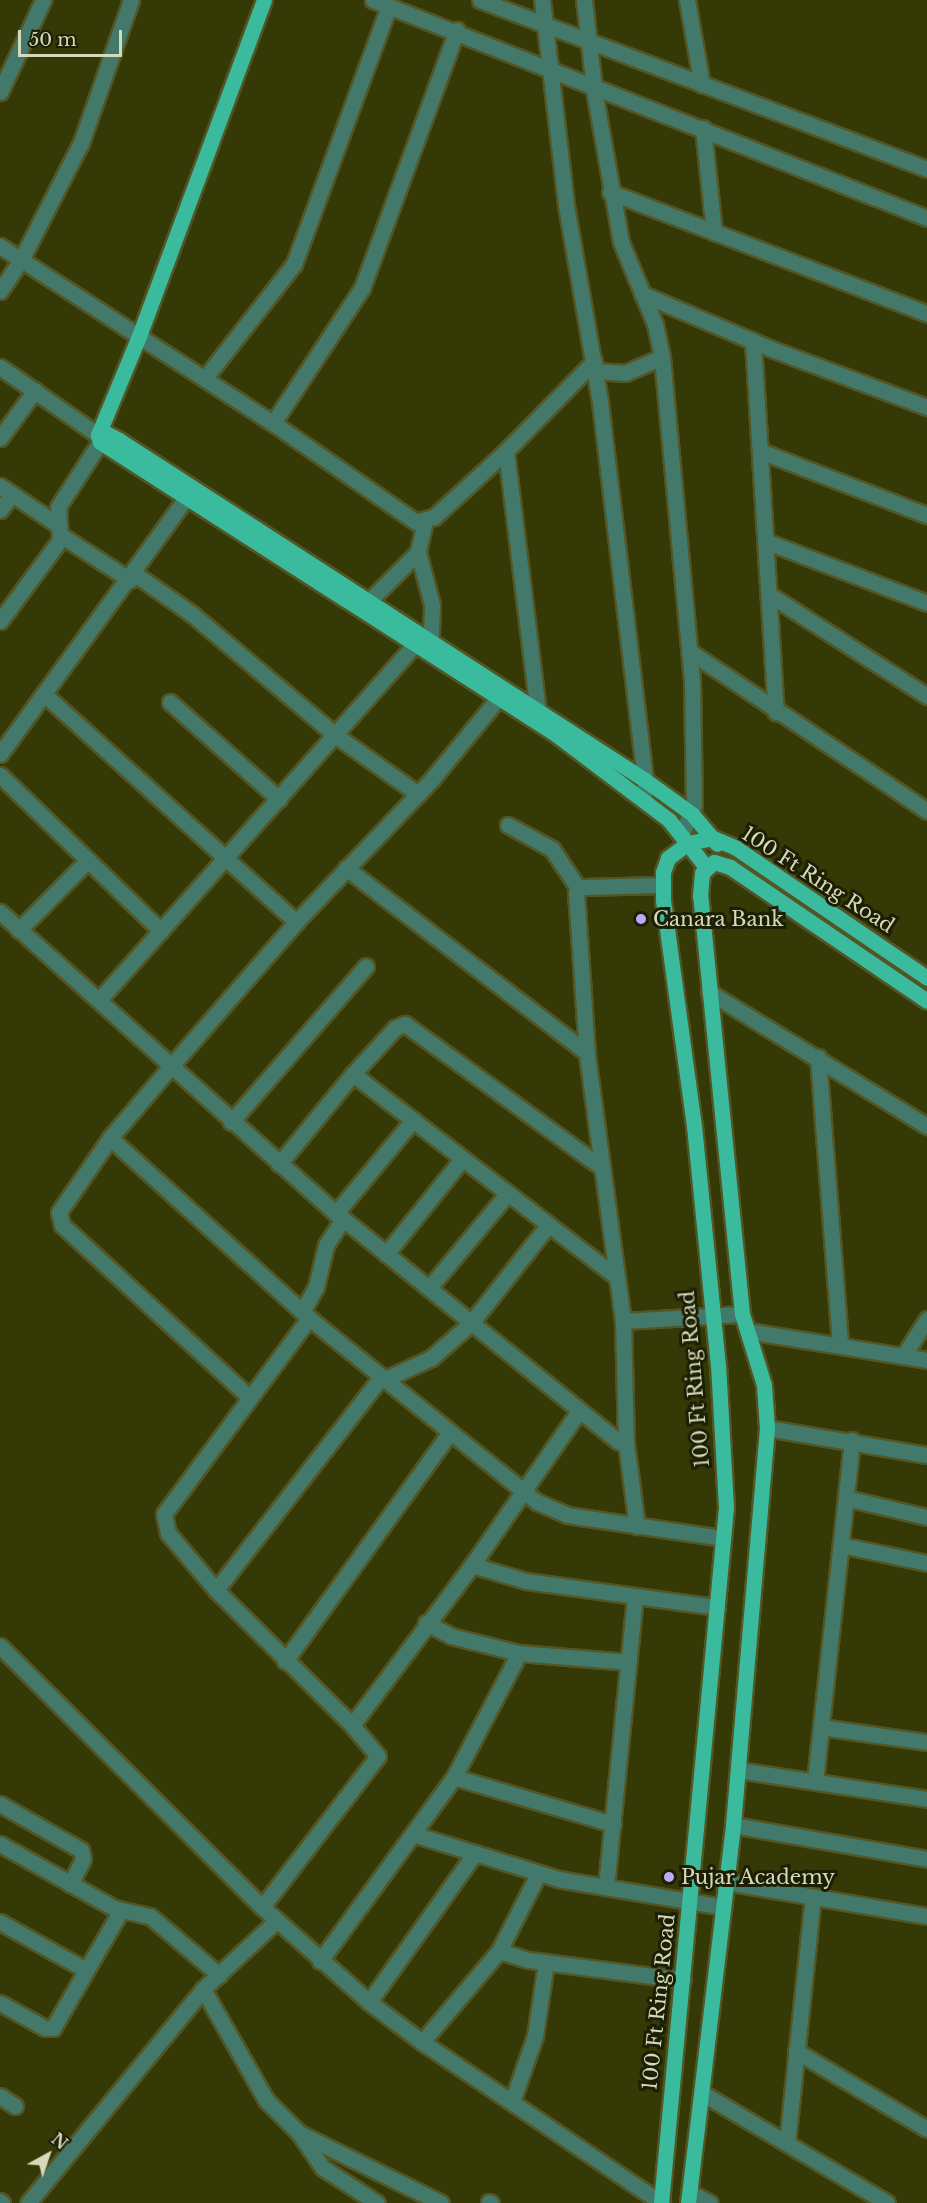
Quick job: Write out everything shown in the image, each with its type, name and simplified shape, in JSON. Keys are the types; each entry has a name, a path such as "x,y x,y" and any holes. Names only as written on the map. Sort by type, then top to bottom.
{"main road":[{"path":"99,438 264,0"},
{"path":"99,438 104,432 119,440 645,780 692,814 713,838 730,867"},
{"path":"99,438 499,697 644,800 685,838 706,867"},
{"name":"100 Ft Ring Road","path":"661,2203 723,1538 724,1462 694,1126 662,885 668,858 685,838 713,838 736,848 927,978"},
{"path":"690,2198 733,1825 767,1428 765,1385 742,1314 700,896 706,867 714,862 730,867 927,1001"}],"street":[{"path":"0,92 43,0"},
{"path":"0,291 21,260 93,115 131,0"},
{"path":"373,0 457,30 927,218"},
{"path":"480,0 702,86 927,169"},
{"path":"542,0 552,69 566,206 595,366 645,780 644,800"},
{"path":"584,0 610,192 621,242 655,324 662,357 689,651 692,814 685,838"},
{"path":"687,0 702,86"},
{"path":"205,378 276,293 294,264 389,6"},
{"path":"273,423 362,288 457,30"},
{"path":"703,128 714,232"},
{"path":"610,192 927,314"},
{"path":"0,246 273,423 408,519 425,521"},
{"path":"642,294 753,341 927,406"},
{"path":"753,341 776,712"},
{"path":"595,366 625,373 662,357"},
{"path":"430,639 432,605 418,552 425,521 506,451 595,366"},
{"path":"0,367 99,438 58,507 60,531 0,621"},
{"path":"0,438 35,390"},
{"path":"506,451 538,710"},
{"path":"760,451 927,515"},
{"path":"0,510 6,490 60,531 192,614 335,735 418,794"},
{"path":"0,754 132,577 187,497"},
{"path":"765,541 927,603"},
{"path":"369,601 418,552"},
{"path":"770,595 927,696"},
{"path":"99,1000 415,644"},
{"path":"689,651 776,712 927,811"},
{"path":"44,694 297,922"},
{"path":"248,1396 58,1221 59,1212 110,1138 171,1066 346,868 418,794 499,697"},
{"path":"170,702 279,799"},
{"path":"0,775 162,931"},
{"path":"508,825 552,849 578,888 587,1053 600,1166 623,1321 626,1443 636,1526"},
{"path":"20,930 88,860"},
{"path":"346,868 587,1053"},
{"path":"578,888 662,885"},
{"path":"0,912 231,1122 340,1216 579,1411 626,1443"},
{"path":"231,1122 366,966"},
{"path":"709,992 927,1126"},
{"path":"279,1164 353,1074 395,1028 410,1026 600,1166"},
{"path":"818,1057 840,1344"},
{"path":"353,1074 617,1277"},
{"path":"262,1907 376,1763 375,1750 216,1590 168,1533 164,1514 305,1315 316,1287 326,1245 340,1216 412,1120"},
{"path":"110,1138 305,1315 524,1492 567,1515 723,1538"},
{"path":"386,1254 462,1159"},
{"path":"429,1288 507,1194"},
{"path":"216,1590 383,1378 431,1358 471,1323 548,1225"},
{"path":"623,1321 742,1314"},
{"path":"904,1355 927,1319"},
{"path":"748,1331 840,1344 927,1360"},
{"path":"352,1725 426,1623 472,1565 579,1411"},
{"path":"767,1428 852,1440 927,1455"},
{"path":"285,1661 450,1432"},
{"path":"815,1781 852,1440"},
{"path":"846,1498 927,1517"},
{"path":"841,1545 927,1563"},
{"path":"472,1565 526,1581 717,1607"},
{"path":"606,1887 635,1597"},
{"path":"426,1623 451,1636 519,1653 628,1662"},
{"path":"0,1646 276,1921 320,1961 422,2042 661,2203"},
{"path":"320,1961 454,1778 519,1653"},
{"path":"821,1727 926,1737"},
{"path":"738,1770 927,1798"},
{"path":"454,1778 613,1824"},
{"path":"0,1804 81,1850 84,1857 70,1884"},
{"path":"733,1825 927,1859"},
{"path":"413,1834 538,1874 723,1906"},
{"path":"0,1844 121,1910 140,1911 150,1916 219,1975"},
{"path":"369,2002 475,1853"},
{"path":"422,2042 500,1951 538,1874"},
{"path":"726,1882 927,1916"},
{"path":"787,2143 813,1897"},
{"path":"0,2003 51,2029 121,1910"},
{"path":"28,2203 203,1989 276,1921"},
{"path":"0,1922 86,1970"},
{"path":"500,1951 546,1962 683,1980"},
{"path":"512,2102 535,2036 546,1962"},
{"path":"203,1989 260,2092 299,2133 323,2168 377,2203"},
{"path":"796,2051 927,2129"},
{"path":"702,2093 887,2203"},
{"path":"0,2096 15,2106"},
{"path":"299,2133 435,2200"},
{"path":"690,2198 710,2203"},
{"path":"413,2203 435,2200"}],"place":[{"name":"Canara Bank","path":"641,919"},
{"name":"Pujar Academy","path":"669,1877"}]}
